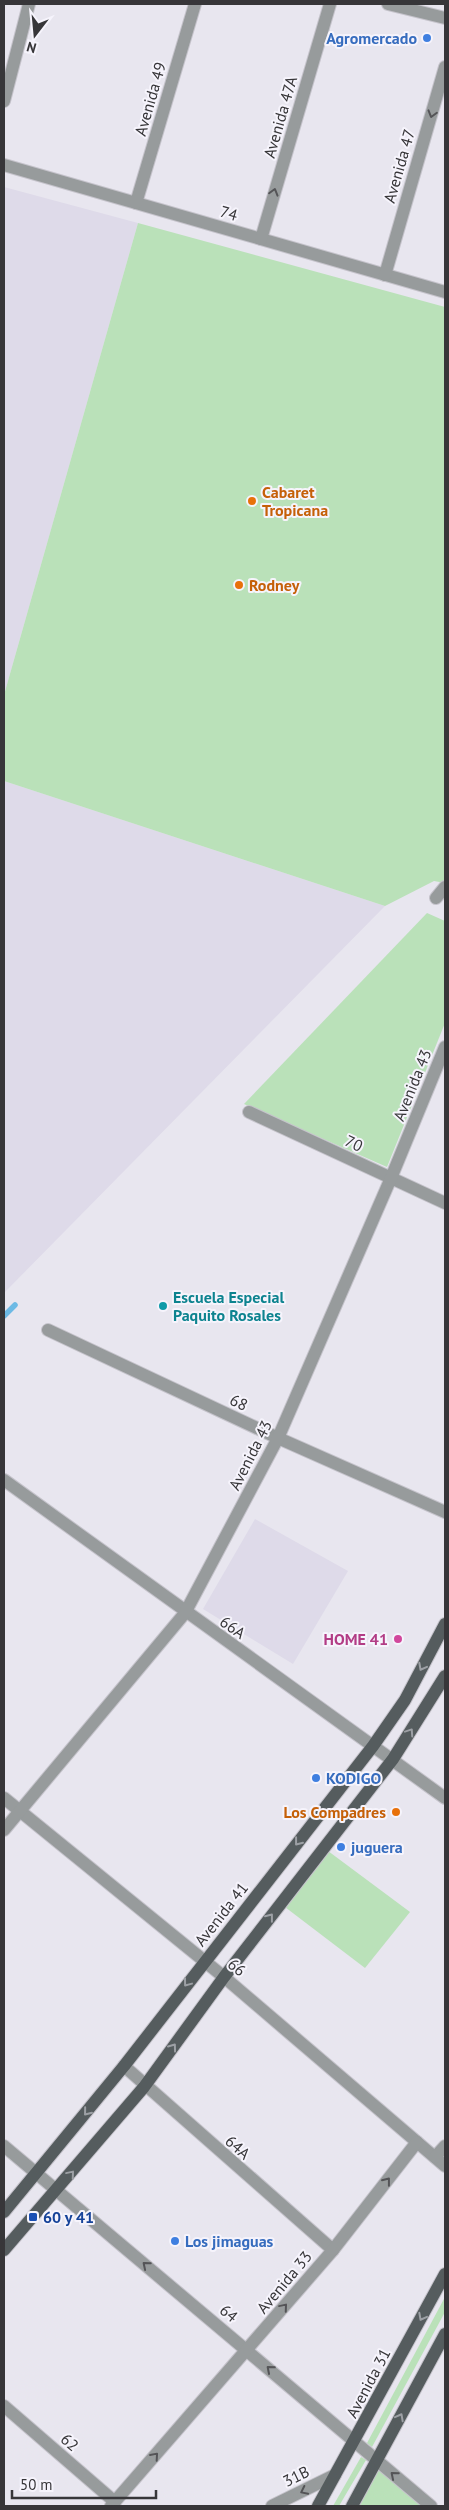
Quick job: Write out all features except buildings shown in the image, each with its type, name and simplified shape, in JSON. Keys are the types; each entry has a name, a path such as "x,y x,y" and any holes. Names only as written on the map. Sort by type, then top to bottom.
{"main road":[{"name":"Avenida 41","path":"4,2212 124,2066 374,1746 405,1700 445,1624"},
{"path":"4,2250 144,2086 224,1978 392,1759 445,1676"},
{"name":"Avenida 31","path":"318,2506 445,2274"},
{"path":"352,2506 445,2334"}],"street":[{"path":"4,101 29,4"},
{"name":"Avenida 49","path":"136,203 195,4"},
{"name":"Avenida 47A","path":"261,239 330,4"},
{"path":"388,4 445,18"},
{"name":"Avenida 47","path":"385,275 445,67"},
{"name":"74","path":"4,165 445,292"},
{"path":"436,898 445,887"},
{"name":"Avenida 43","path":"4,1830 186,1613 278,1438 391,1178 445,1047"},
{"name":"70","path":"249,1112 445,1204"},
{"name":"68","path":"48,1330 278,1438 445,1512"},
{"name":"66A","path":"4,1480 445,1798"},
{"name":"66","path":"4,1798 224,1978 445,2166"},
{"name":"64A","path":"124,2066 144,2086 333,2250"},
{"name":"Avenida 33","path":"113,2504 333,2250 417,2142"},
{"name":"64","path":"4,2146 431,2506"},
{"path":"435,2157 445,2146"},
{"name":"62","path":"4,2406 113,2504"},
{"name":"31B","path":"272,2506 336,2475"}],"shaded area":[{"path":"4,187 138,223 4,695"},
{"path":"4,781 385,906 4,1293"},
{"path":"255,1519 348,1571 293,1664 203,1609"}],"green space":[{"name":"Cabaret Tropicana","path":"138,223 445,307 445,883 434,881 385,906 4,781 4,695"},
{"path":"427,913 445,921 445,1023 387,1167 244,1104"},
{"path":"324,1848 410,1912 365,1968 281,1904"},
{"path":"445,2297 445,2312 372,2447 367,2443"},
{"path":"361,2457 366,2460 339,2506 333,2506"},
{"path":"377,2460 431,2506 352,2506"}],"waterway":[{"path":"4,1316 15,1305"}],"place":[{"name":"Agromercado","path":"427,38"},
{"name":"Cabaret Tropicana","path":"252,501"},
{"name":"Rodney","path":"239,585"},
{"name":"Escuela Especial Paquito Rosales","path":"163,1306"},
{"name":"HOME 41","path":"398,1639"},
{"name":"KODIGO","path":"316,1778"},
{"name":"Los Compadres","path":"396,1812"},
{"name":"juguera","path":"341,1847"},
{"name":"60 y 41","path":"33,2217"},
{"name":"Los jimaguas","path":"175,2241"}]}
